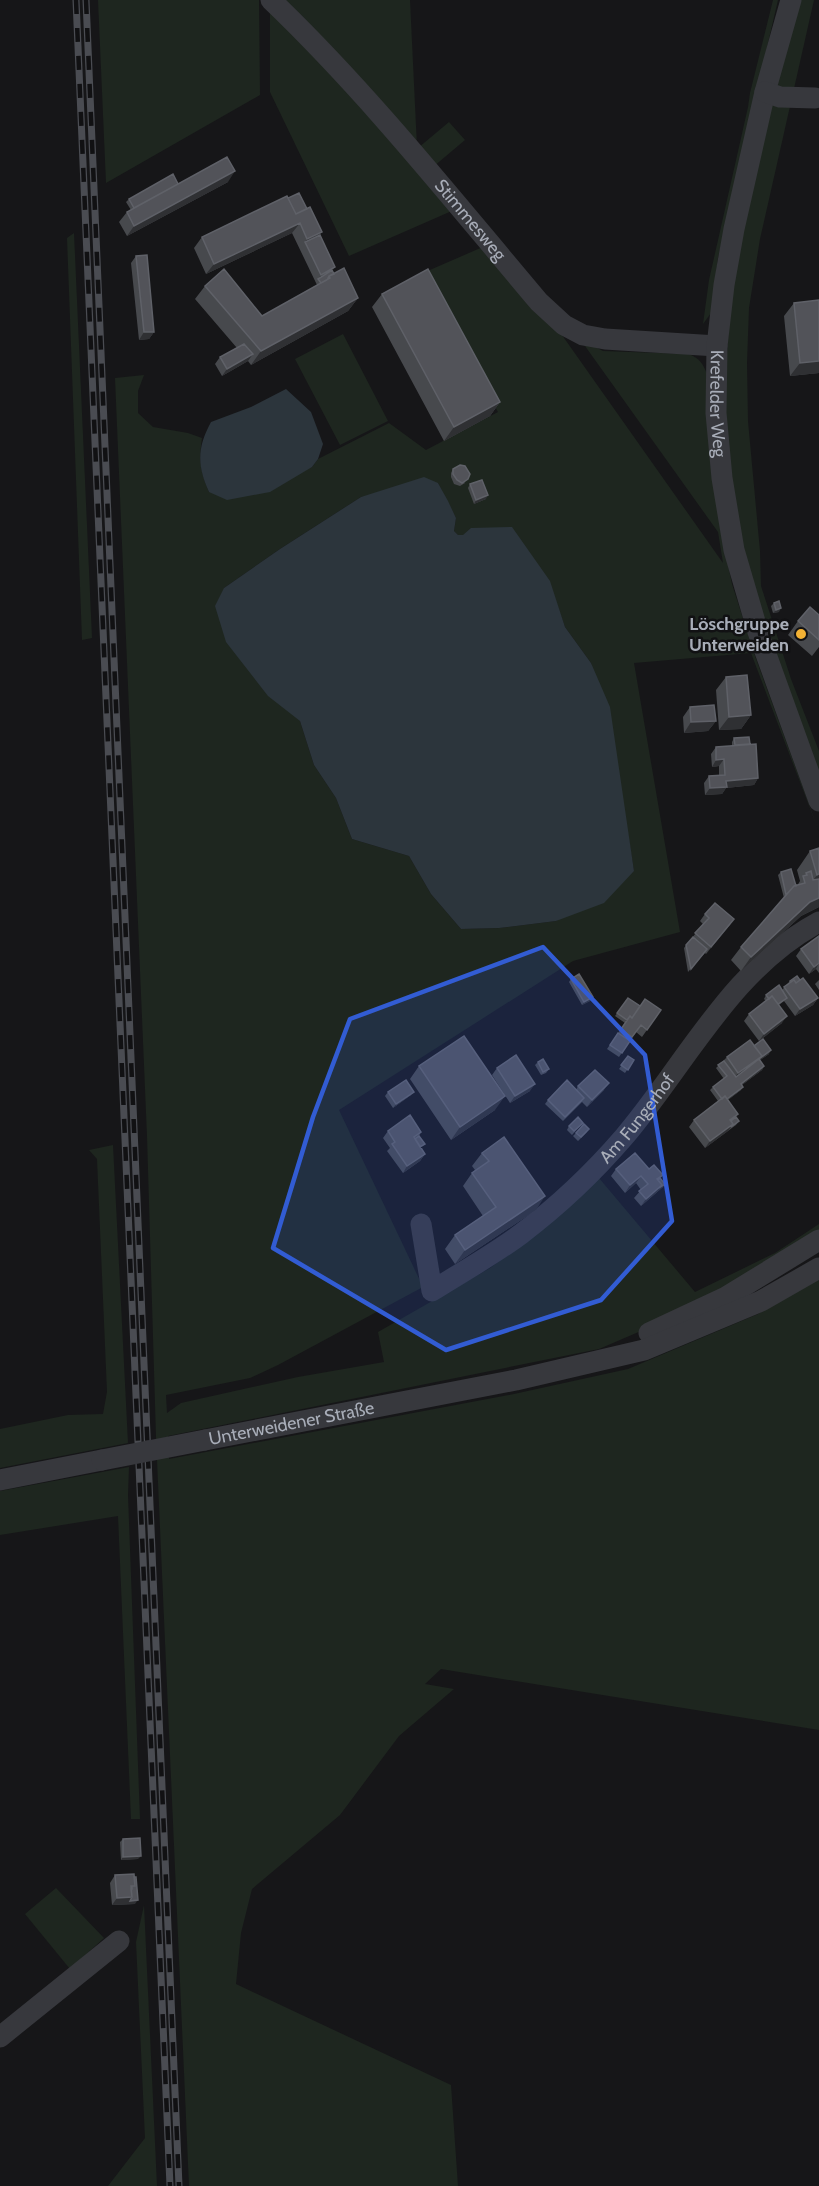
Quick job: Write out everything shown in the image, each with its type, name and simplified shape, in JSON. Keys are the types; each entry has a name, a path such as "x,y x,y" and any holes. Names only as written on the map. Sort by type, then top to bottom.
{"street":[{"name":"Stimmesweg","path":"271,0 390,124 539,302 564,325 583,335 605,339 717,346"},
{"name":"Krefelder Weg","path":"791,0 765,92 734,229 724,285 717,346 716,413 722,478 734,550 758,632 819,801"},
{"path":"765,92 780,98 815,98"},
{"name":"Am Fungerhof","path":"421,1224 432,1291 520,1235 593,1171 624,1137 721,1007 751,975 781,948 819,922"},
{"name":"Unterweidener Straße","path":"583,1363 726,1297 819,1240"},
{"name":"Unterweidener Straße","path":"0,1480 516,1380 583,1363 614,1358 644,1350 760,1301 819,1268"},
{"path":"0,2037 119,1941"}],"highlighted area":[{"path":"543,947 645,1055 672,1221 601,1300 446,1350 273,1248 313,1117 350,1019"}],"shaded area":[{"path":"98,0 259,0 260,95 106,183"},
{"path":"279,0 410,0 417,147"},
{"path":"773,0 778,0 718,258 711,313 703,324 709,280"},
{"path":"797,0 814,0 760,239 749,308 748,421 761,586 791,679 819,751 819,776 779,671 737,532 726,425 725,387 730,306 740,237"},
{"path":"270,5 454,210 349,256 270,92"},
{"path":"449,122 465,140 433,167 418,148"},
{"path":"74,233 92,638 82,640 67,238"},
{"path":"485,246 557,328 723,563 718,532 580,339 603,351 688,354 703,365 708,376 720,527 732,584 755,656 819,832 751,653 634,663 680,932 573,961 339,1110 423,1287 250,1378 166,1395 167,1413 181,1403 298,1377 384,1362 378,1332 490,1268 532,1237 599,1178 695,1292 775,1253 819,1224 819,1231 692,1309 599,1349 168,1436 169,1459 514,1394 628,1369 758,1314 819,1279 819,1730 441,1669 425,1684 454,1689 399,1736 340,1815 252,1889 241,1933 236,1984 451,2085 458,2186 189,2186 156,1437 147,1136 115,378 144,375 138,391 138,413 153,427 188,433 202,438 201,465 209,492 312,467 318,459 389,423 426,450 498,412 423,273","holes":["438,483 456,518 454,531 458,535 463,535 549,581 565,627 591,663 625,816 634,871 556,921 499,928 461,929 431,894 409,856 352,839 336,798 314,765 300,721 224,588 361,497"]},
{"path":"343,334 388,421 340,445 295,359"},
{"path":"286,389 311,412 323,444 318,459 312,467 270,492 227,500 209,492 202,473 200,457 203,440 211,422 251,407"},
{"path":"424,477 438,483 456,518 454,531 458,535 463,535 471,528 512,527 550,581 565,627 591,663 610,707 634,871 604,903 556,921 499,928 461,929 431,894 409,856 352,839 336,798 314,765 300,721 268,696 226,642 215,606 224,588 361,497"},
{"path":"113,1145 128,1443 0,1468 0,1429 68,1415 103,1414 107,1392 97,1159 89,1150"},
{"path":"129,1467 128,1495 140,1819 131,1819 118,1516 0,1535 0,1491"},
{"path":"56,1888 104,1938 70,1969 25,1914"},
{"path":"144,1905 157,2186 108,2186 145,2138 136,1942"}],"building":[{"path":"227,157 235,171 134,226 127,212"},
{"path":"173,174 178,184 134,208 129,199"},
{"path":"299,193 307,209 296,214 288,198"},
{"path":"287,196 296,214 310,207 322,232 307,239 300,223 214,264 202,237"},
{"path":"320,235 335,267 321,275 305,242"},
{"path":"147,255 154,332 144,332 136,256"},
{"path":"344,268 358,298 261,351 205,286 224,269 262,316"},
{"path":"428,269 500,402 454,427 382,294"},
{"path":"332,270 334,274 321,283 318,279"},
{"path":"819,300 819,361 800,363 794,303"},
{"path":"244,344 253,354 227,369 220,357"},
{"path":"460,465 465,466 470,474 468,479 462,483 453,474 453,469"},
{"path":"482,480 488,495 476,500 470,484"},
{"path":"779,601 781,608 776,610 774,603"},
{"path":"810,607 819,615 819,640 798,621"},
{"path":"747,675 751,715 729,717 726,677"},
{"path":"714,705 716,721 691,722 690,707"},
{"path":"749,737 750,744 735,745 734,738"},
{"path":"756,744 758,778 726,781 727,787 710,788 709,776 725,775 724,759 716,760 716,747"},
{"path":"819,848 819,874 817,875 810,851"},
{"path":"791,869 796,886 786,895 781,872"},
{"path":"811,871 813,880 819,879 819,898 810,902 751,957 741,947 794,886 805,883 803,876"},
{"path":"715,903 734,919 711,947 695,933 709,918 705,914"},
{"path":"819,936 819,963 814,967 801,949"},
{"path":"693,937 707,949 691,969 686,945"},
{"path":"579,974 593,997 584,1002 571,979"},
{"path":"797,976 800,980 796,983 794,980 790,981"},
{"path":"803,978 818,998 800,1009 784,987 794,980 796,983"},
{"path":"779,985 787,998 778,1004 772,996 769,999 766,995"},
{"path":"772,996 787,1016 764,1034 749,1014"},
{"path":"628,998 640,1006 632,1018 630,1016 627,1020 617,1013"},
{"path":"645,999 661,1010 647,1030 641,1025 632,1037 621,1029"},
{"path":"618,1033 630,1041 622,1053 610,1045"},
{"path":"464,1036 505,1096 460,1127 419,1066"},
{"path":"763,1039 771,1050 759,1059 762,1056 754,1046"},
{"path":"750,1040 762,1056 738,1073 727,1057"},
{"path":"516,1055 535,1084 515,1096 497,1068"},
{"path":"628,1056 634,1060 628,1070 621,1065"},
{"path":"543,1059 549,1069 543,1072 538,1062"},
{"path":"759,1059 764,1066 741,1084 743,1087 727,1099 725,1096 722,1099 713,1087 727,1076 718,1065 724,1061 736,1077"},
{"path":"595,1070 609,1083 592,1100 578,1086"},
{"path":"406,1080 414,1092 396,1104 388,1092"},
{"path":"567,1080 584,1098 565,1117 548,1100"},
{"path":"725,1096 738,1114 730,1120 733,1124 710,1141 694,1120"},
{"path":"410,1115 421,1132 414,1137 425,1154 407,1166 392,1144 395,1142 388,1131"},
{"path":"578,1117 583,1123 574,1131 569,1126"},
{"path":"736,1117 739,1121 731,1127 733,1124 731,1121"},
{"path":"584,1124 589,1129 581,1137 576,1133"},
{"path":"419,1136 425,1144 420,1147 415,1139"},
{"path":"504,1137 545,1196 465,1250 455,1235 496,1207 472,1173 489,1161 482,1153"},
{"path":"635,1153 649,1169 654,1165 663,1175 657,1179 662,1185 646,1199 639,1191 648,1184 641,1176 630,1185 616,1169"},
{"path":"660,1178 665,1184 659,1188 662,1185 658,1180"},
{"path":"140,1838 141,1856 123,1857 123,1839"},
{"path":"134,1874 135,1886 131,1886 132,1897 117,1898 115,1875"},
{"path":"134,1877 136,1877 138,1900 130,1901 132,1886 135,1886"}],"railway":[{"path":"76,0 170,2186"},
{"path":"86,0 179,2186"}],"place":[{"name":"Löschgruppe Unterweiden","path":"801,634"}]}
